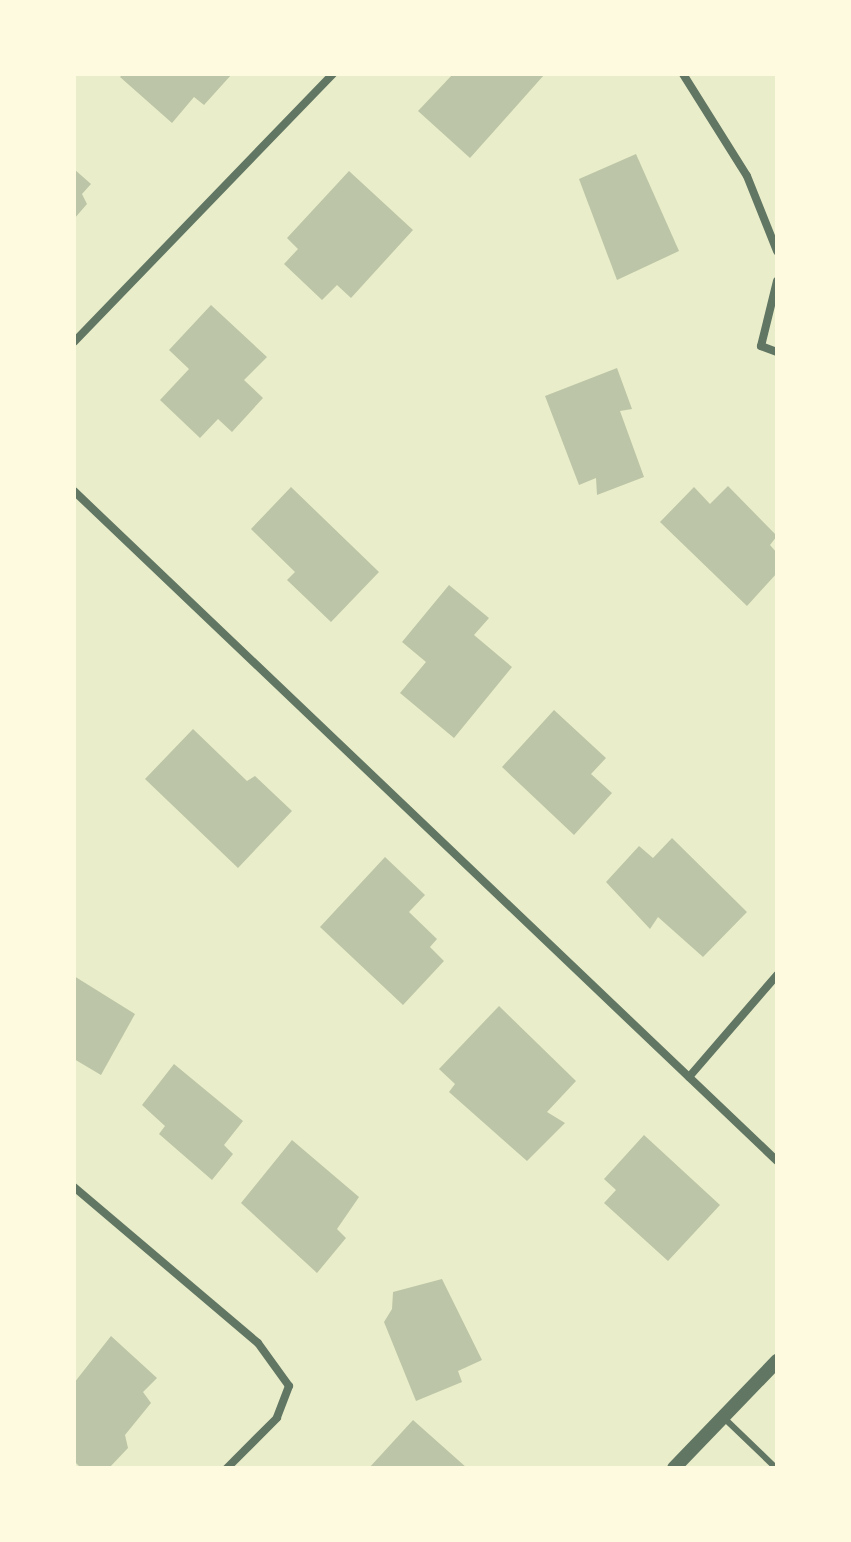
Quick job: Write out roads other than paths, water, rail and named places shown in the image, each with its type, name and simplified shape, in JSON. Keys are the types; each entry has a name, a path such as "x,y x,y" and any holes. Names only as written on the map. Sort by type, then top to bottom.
{"street":[{"path":"74,342 333,74"},
{"path":"683,74 747,176 777,251"},
{"path":"777,281 761,346 777,352"},
{"path":"74,491 777,1161"},
{"path":"689,1077 777,975"},
{"path":"74,1187 258,1343 289,1386 277,1418 227,1468"},
{"path":"674,1468 777,1361"}],"lane":[{"path":"723,1417 776,1468"}]}
